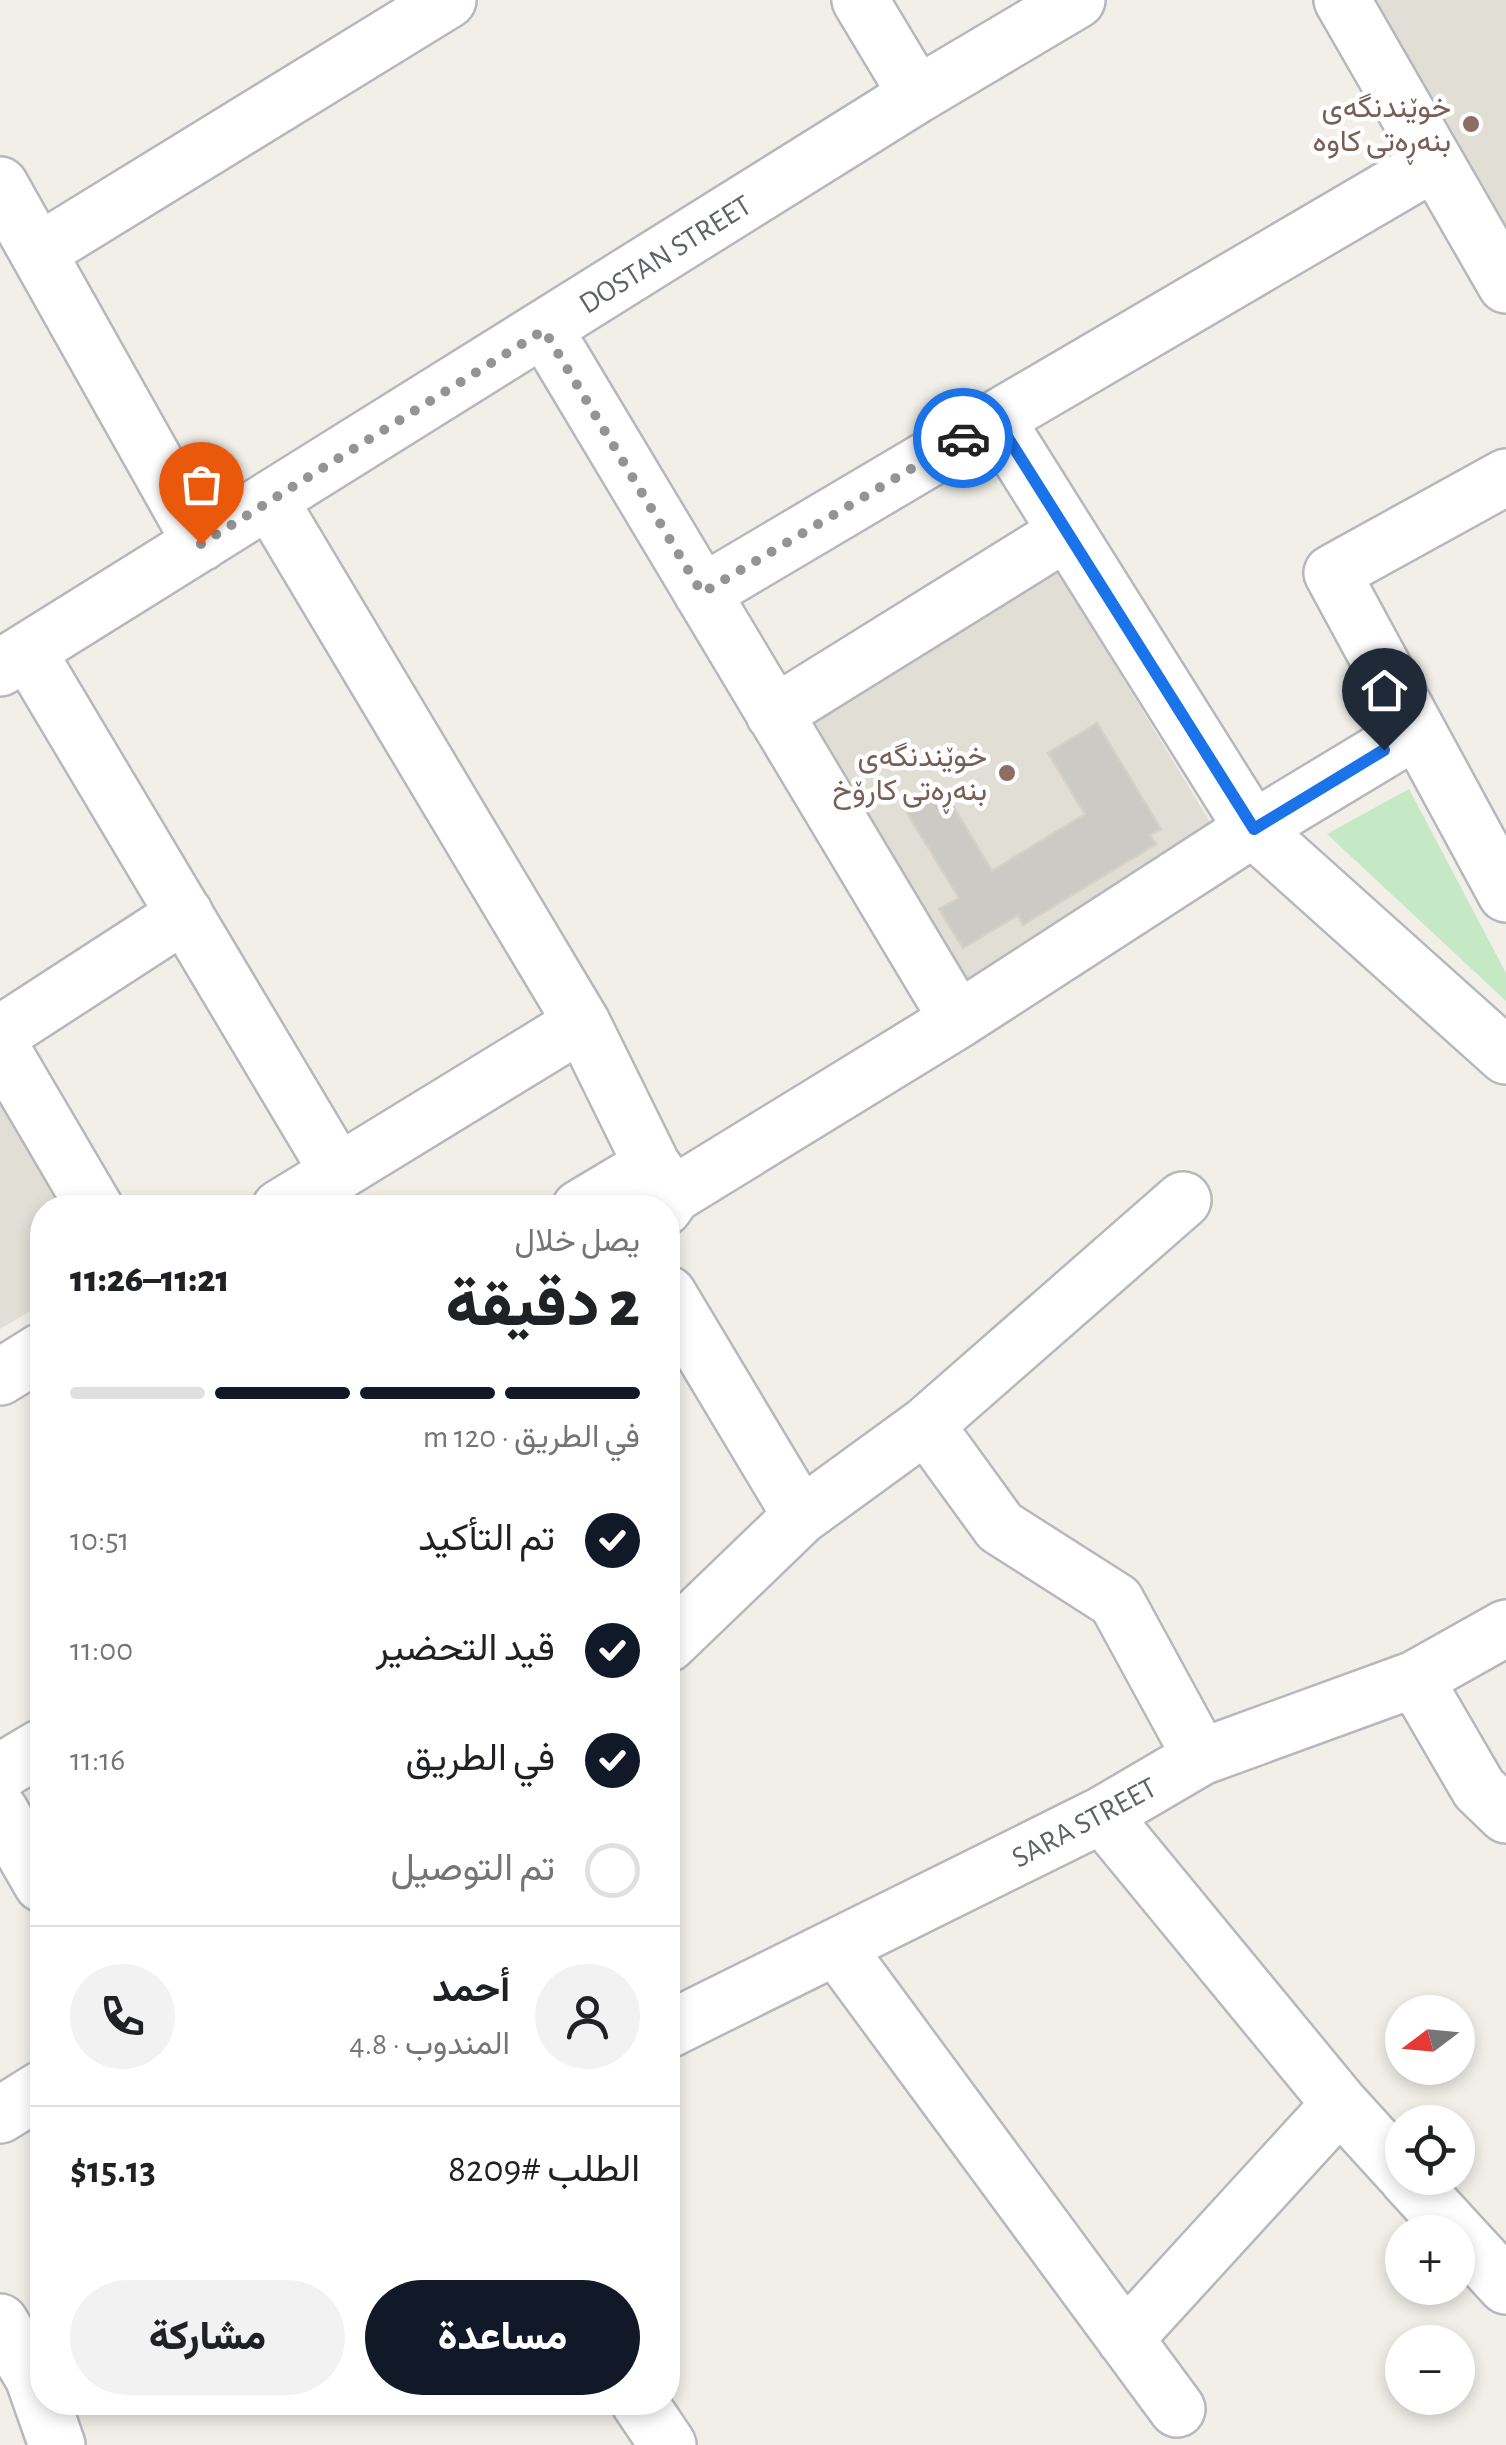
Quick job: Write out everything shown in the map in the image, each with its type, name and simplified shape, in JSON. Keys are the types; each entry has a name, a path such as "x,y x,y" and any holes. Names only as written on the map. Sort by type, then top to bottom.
{"street":[{"path":"38,252 448,0"},
{"path":"860,0 916,95"},
{"name":"DOSTAN STREET","path":"14,660 916,95 1077,0"},
{"path":"1342,0 1506,285"},
{"path":"702,593 1434,162"},
{"path":"0,185 201,544"},
{"path":"544,330 958,1020"},
{"path":"996,419 1254,829 1506,1056"},
{"path":"1506,476 1332,573 1506,894"},
{"path":"270,501 582,1023 633,1195 958,1020 1254,829 1417,730"},
{"path":"774,714 1067,532"},
{"path":"14,660 186,914 338,1172"},
{"path":"0,1034 186,914"},
{"path":"301,1195 582,1023"},
{"path":"0,1046 87,1195"},
{"path":"680,1632 801,1516 926,1425 1182,1200"},
{"path":"680,1327 801,1516"},
{"path":"0,1377 30,1358"},
{"path":"926,1425 1000,1527 1116,1601 1201,1757"},
{"name":"SARA STREET","path":"680,2024 1102,1816 1201,1757 1415,1679 1506,1628"},
{"path":"1415,1679 1478,1789 1506,1814"},
{"path":"0,1772 30,1753"},
{"path":"0,1812 30,1863"},
{"path":"1102,1816 1385,2153"},
{"path":"838,1948 1176,2409"},
{"path":"0,2115 30,2096"},
{"path":"1125,2340 1340,2104"},
{"path":"1423,2195 1506,2286"},
{"path":"0,2322 25,2380"},
{"path":"42,2415 56,2445"},
{"path":"640,2415 646,2445"},
{"path":"647,2415 668,2445"}],"shaded area":[{"name":"خوێندنگەی بنەڕەتی کاوە","path":"1364,0 1506,0 1506,247"},
{"name":"خوێندنگەی بنەڕەتی کارۆخ","path":"1057,570 1212,825 957,985 804,721"},
{"path":"0,1095 61,1195 30,1195 30,1311 0,1329"}],"green space":[{"path":"1409,789 1506,973 1506,1001 1327,834"}],"building":[{"path":"1097,723 1161,829 1150,835 1156,844 1023,925 1018,915 963,948 939,909 959,898 907,813 944,791 992,871 1085,814 1048,753"}],"way so far":[{"path":"201,544 544,330 702,593 963,438"}],"place":[{"name":"خوێندنگەی بنەڕەتی کاوە","path":"1471,124"},
{"name":"خوێندنگەی بنەڕەتی کارۆخ","path":"1007,773"}],"route":[{"path":"963,438 996,419 1254,829 1384,750"}]}
